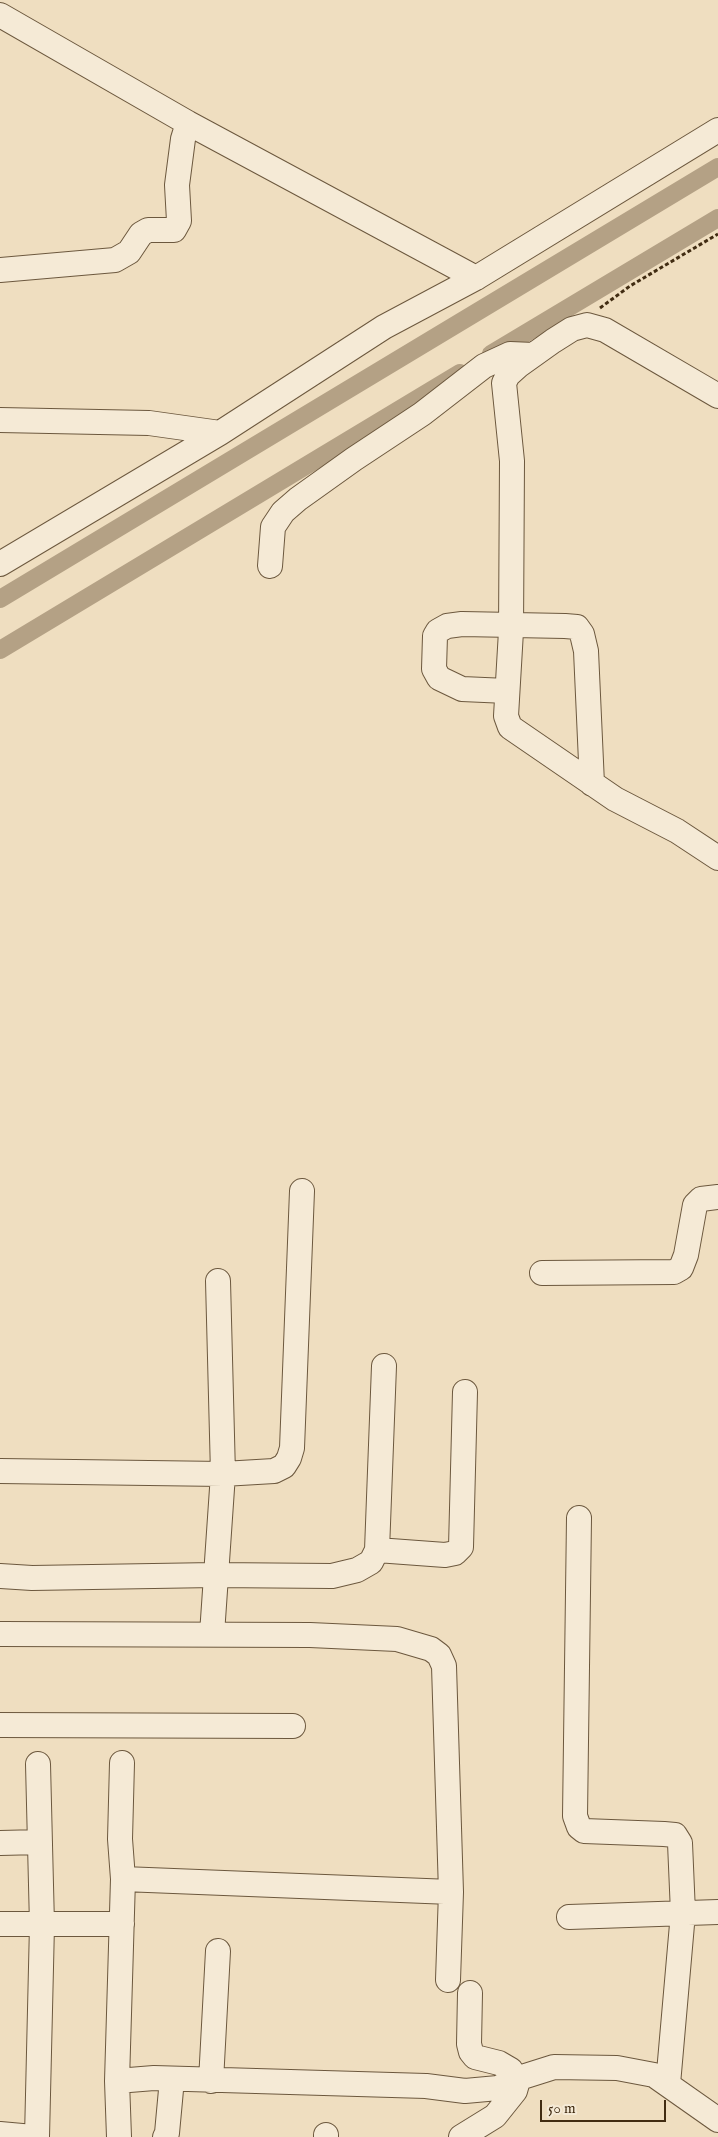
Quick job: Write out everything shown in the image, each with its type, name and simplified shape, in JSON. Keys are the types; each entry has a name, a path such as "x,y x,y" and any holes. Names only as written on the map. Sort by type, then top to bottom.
{"street":[{"path":"0,15 188,123 476,278"},
{"path":"0,270 115,260 129,252 141,234 148,230 174,230 179,221 177,185 188,123"},
{"path":"0,564 220,433 384,327 476,278 718,130"},
{"path":"718,396 605,330 587,325 572,329 533,355 513,370 504,383 512,461 511,624 506,716 510,727 615,799 677,831 718,858"},
{"path":"270,566 272,527 283,512 298,499 354,459 414,420 484,366 510,354 533,355"},
{"path":"0,420 149,422 220,433"},
{"path":"507,691 462,689 439,678 434,669 435,636 438,631 447,626 462,624 511,624 577,628 582,634 586,651 592,784"},
{"path":"0,1471 223,1474 274,1471 284,1466 290,1458 292,1448 302,1191"},
{"path":"542,1273 674,1272 681,1268 686,1255 695,1205 701,1199 718,1196"},
{"path":"212,1634 214,1575 223,1474 218,1281"},
{"path":"0,1576 139,1578 214,1575 332,1576 357,1570 371,1562 377,1550 384,1366"},
{"path":"377,1550 445,1555 455,1553 461,1547 465,1392"},
{"path":"579,1518 576,1822 579,1827 590,1832 675,1835 680,1843 682,1913 668,2084"},
{"path":"0,1634 310,1635 398,1639 431,1649 438,1655 444,1666 451,1892 448,1980"},
{"path":"0,1724 293,1726"},
{"path":"119,2137 117,2081 123,1879 120,1839 122,1763"},
{"path":"37,2137 42,1925 38,1764"},
{"path":"0,1843 40,1842"},
{"path":"123,1879 451,1892"},
{"path":"569,1917 718,1912"},
{"path":"0,1924 122,1924"},
{"path":"211,2081 218,1950"},
{"path":"461,2137 495,2116 515,2091 516,2079 511,2070 499,2063 475,2057 471,2052 469,2044 470,1993"},
{"path":"117,2081 172,2079 426,2086 465,2091 498,2088 516,2079 554,2067 617,2068 654,2075 718,2120"},
{"path":"165,2137 167,2133 172,2079"},
{"path":"0,2134 33,2137"}],"path":[{"path":"587,325 599,309 630,286 718,234"}],"waterway":[{"path":"0,599 718,167"},
{"path":"491,354 718,218"},
{"path":"0,650 460,373"}]}
